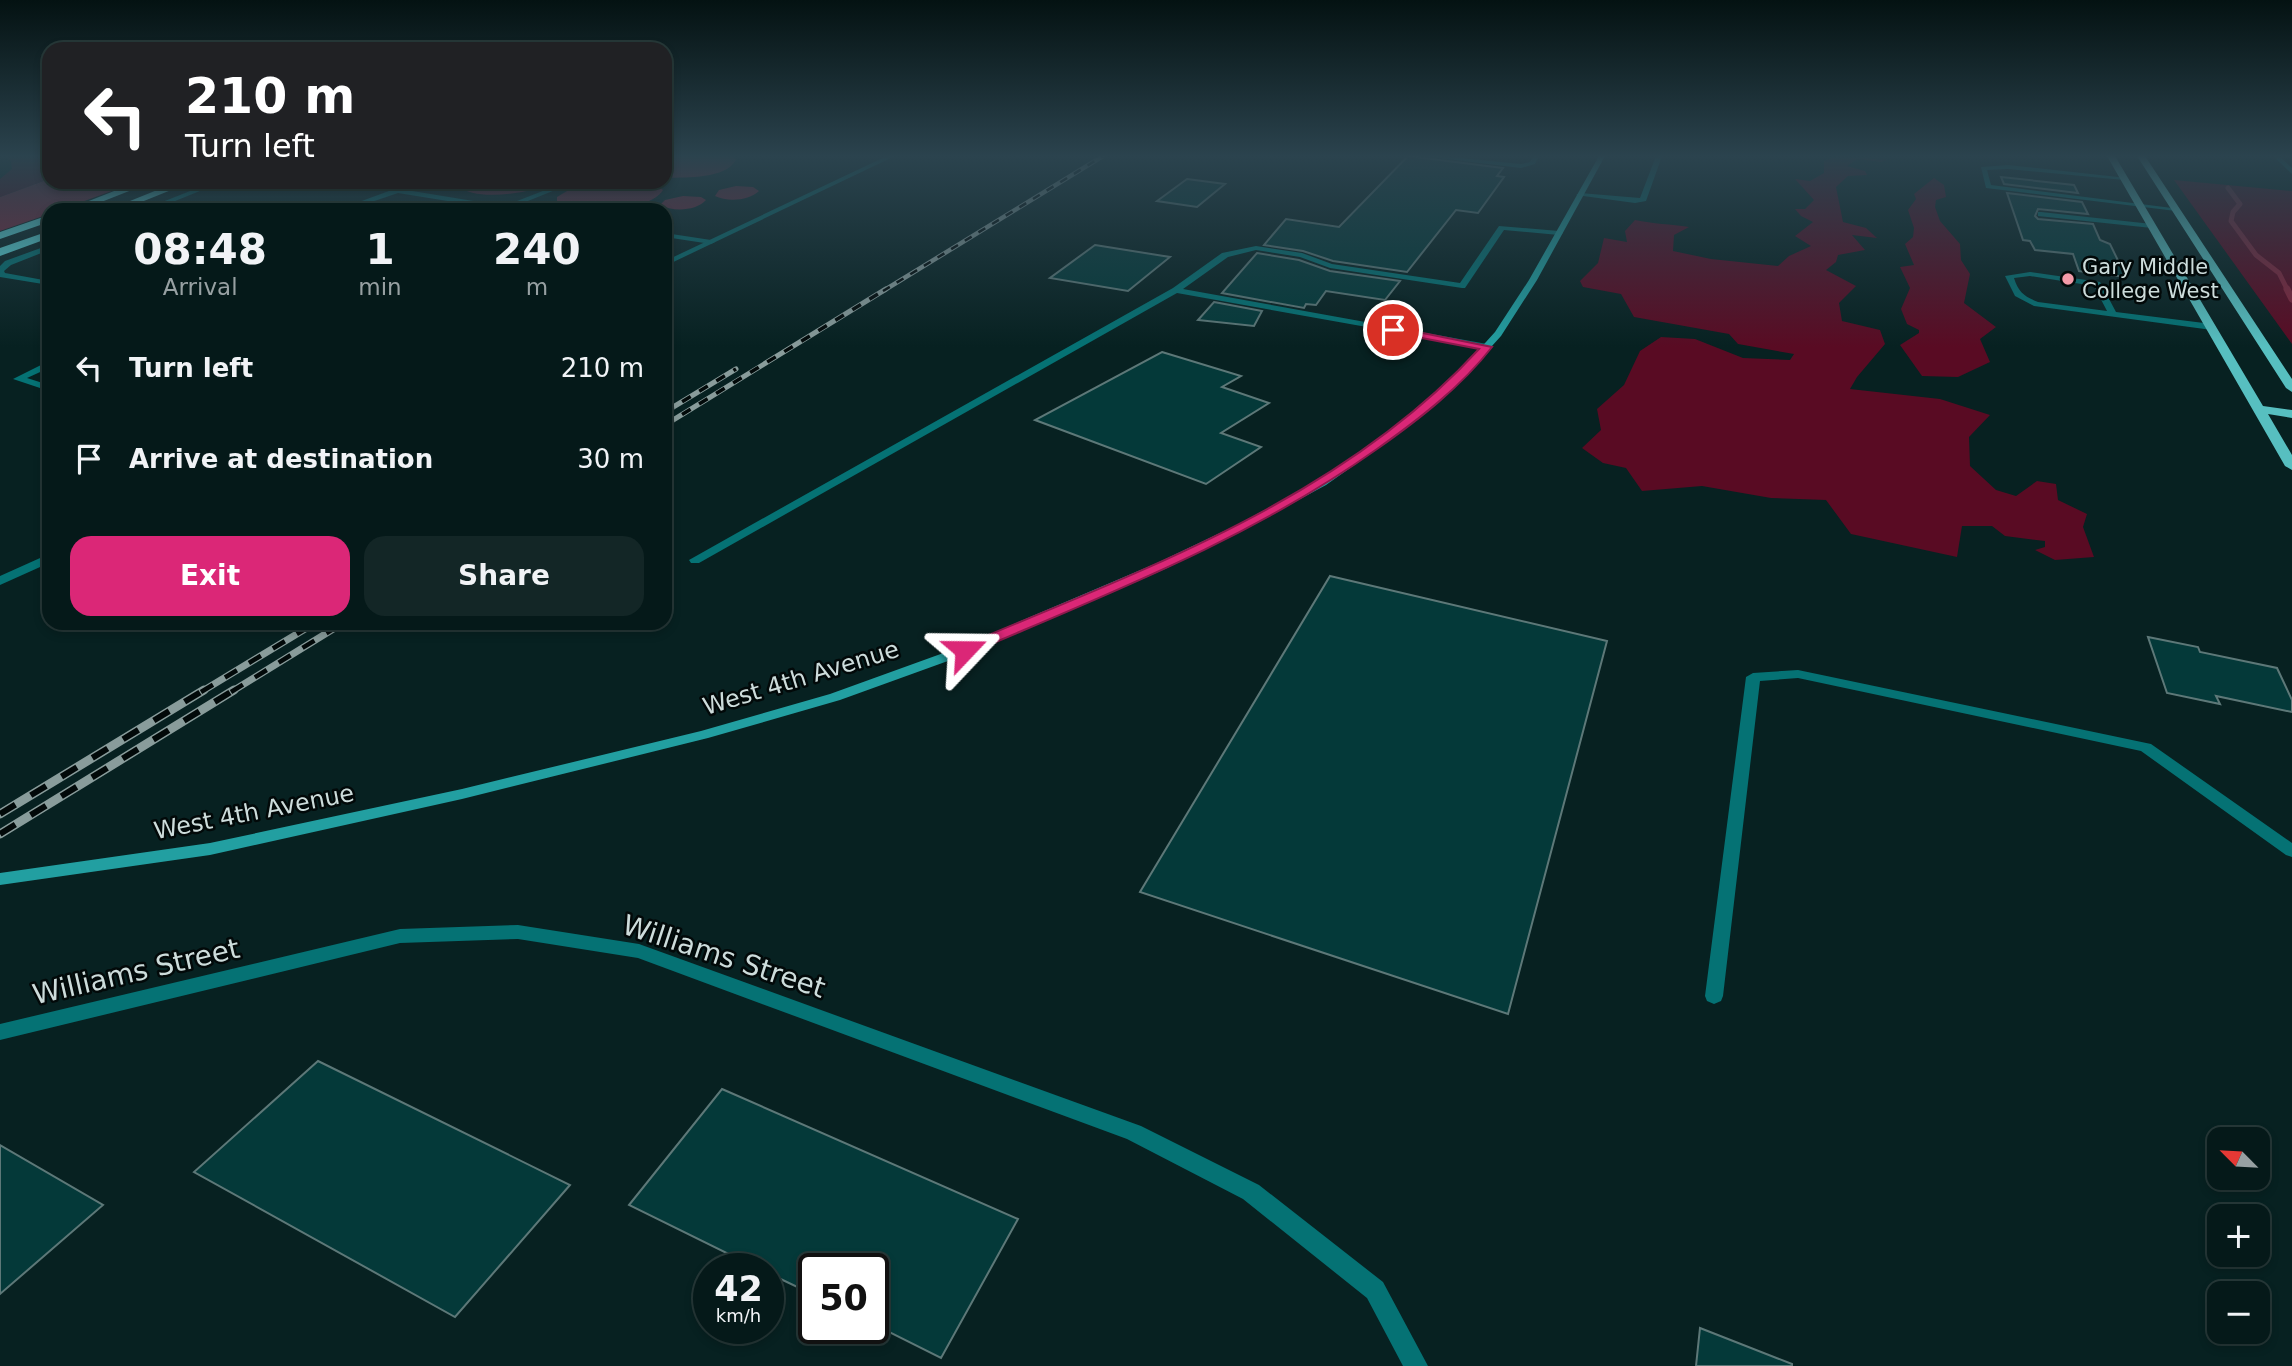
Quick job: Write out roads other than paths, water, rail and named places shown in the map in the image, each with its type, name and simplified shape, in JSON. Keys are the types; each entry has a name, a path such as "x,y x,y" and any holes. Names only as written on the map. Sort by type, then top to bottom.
{"highway":[{"path":"0,236 42,221"},
{"path":"0,252 42,237"}],"main road":[{"name":"West 4th Avenue","path":"0,879 210,849 462,794 703,735 835,697 965,650 1161,566 1322,483 1401,426 1461,375 1487,347 1533,280 1566,220"},
{"path":"2148,220 2292,466"},
{"path":"2183,220 2292,388"},
{"path":"2259,409 2292,414"}],"street":[{"path":"672,261 758,220"},
{"path":"2094,220 2152,226"},
{"path":"695,560 1176,290 1225,255 1255,248 1302,255 1330,266 1462,286 1502,228 1559,233"},
{"path":"672,235 711,242"},
{"path":"42,250 8,263 0,271 1,275 14,279 42,282"},
{"path":"2113,314 2097,284 2030,274 2009,276 2014,293 2021,299 2037,304 2211,327"},
{"path":"1176,290 1487,347"},
{"path":"42,367 18,379 42,386"},
{"path":"0,581 42,561"},
{"path":"1714,996 1753,677 1798,674 2146,747 2292,851"},
{"name":"Williams Street","path":"0,1032 400,936 518,932 639,951 1134,1132 1251,1192 1376,1290 1416,1366"}],"waterway":[{"path":"2231,220 2256,255 2279,273 2292,299"}],"railway":[{"path":"883,291 999,220"},
{"path":"672,421 886,289"},
{"path":"672,408 736,369"},
{"path":"201,692 303,630"},
{"path":"231,692 332,630"},
{"path":"0,814 204,690"},
{"path":"0,834 234,690"}],"place":[{"name":"Gary Middle College West","path":"2068,279"}]}
